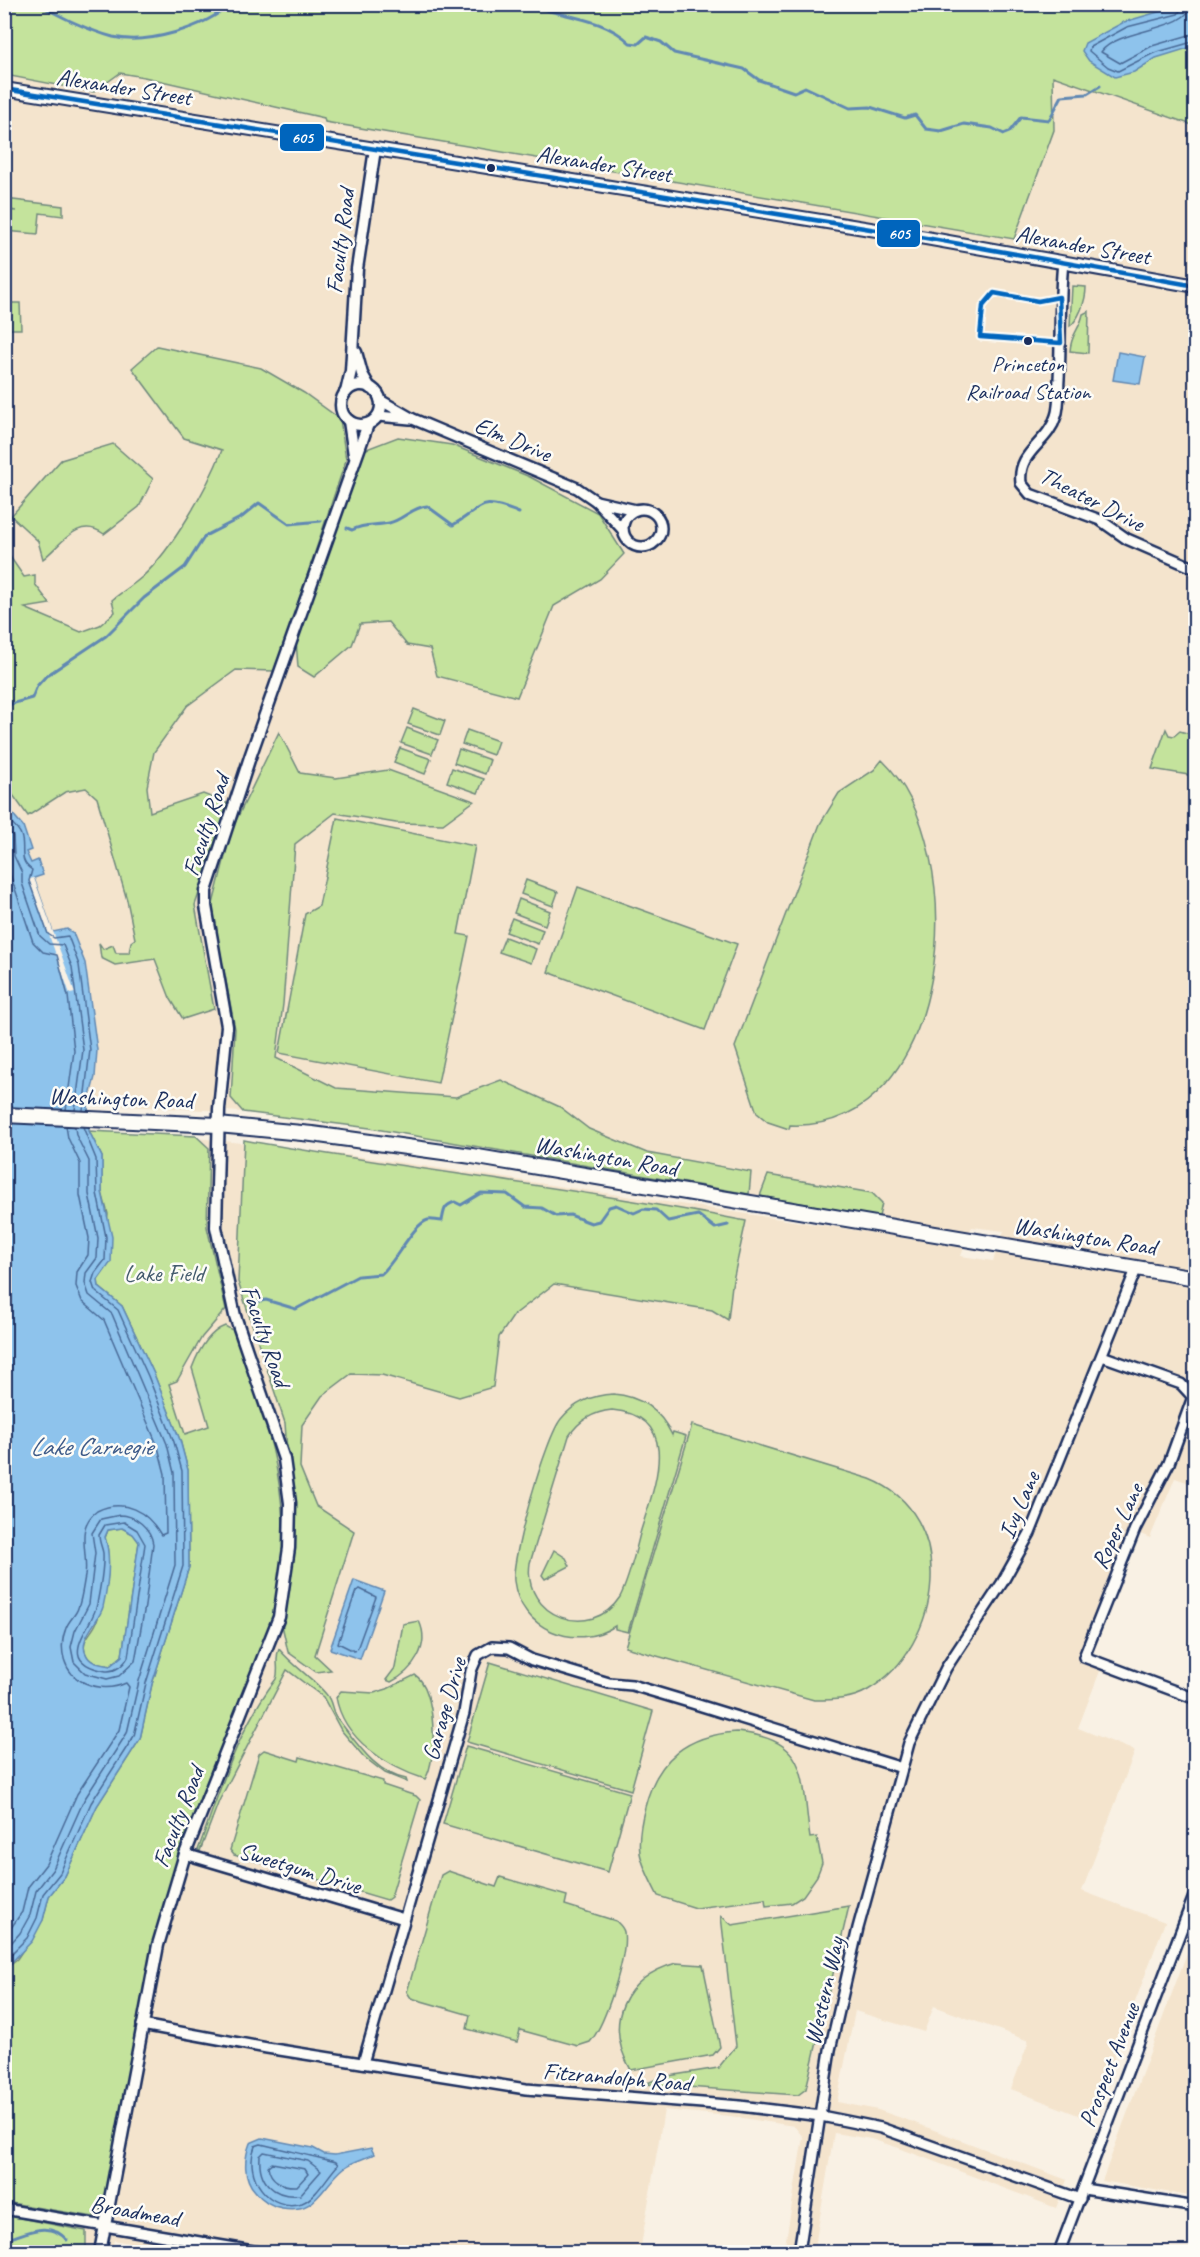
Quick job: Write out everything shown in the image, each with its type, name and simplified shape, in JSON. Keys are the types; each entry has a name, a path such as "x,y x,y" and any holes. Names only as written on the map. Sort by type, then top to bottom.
{"main road":[{"name":"Alexander Street","path":"4,89 1063,262 1196,286"},
{"name":"Washington Road","path":"4,1115 218,1125 312,1134 472,1156 1196,1278"}],"street":[{"name":"Faculty Road","path":"346,392 351,371 357,269 375,149"},
{"name":"Theater Drive","path":"1063,262 1059,297 1058,413 1047,434 1025,458 1021,466 1021,483 1030,494 1100,520 1127,539 1196,569"},
{"name":"Faculty Road","path":"353,340 362,374 370,388"},
{"path":"357,386 370,388 380,400 378,416 368,424 361,425 349,421 341,407 346,392 357,386"},
{"name":"Elm Drive","path":"380,400 412,419 553,477 596,501 636,510"},
{"name":"Elm Drive","path":"378,416 412,419"},
{"name":"Faculty Road","path":"349,421 354,458"},
{"name":"Faculty Road","path":"100,2253 158,1945 185,1854 275,1629 284,1596 290,1532 289,1488 281,1445 235,1316 220,1253 215,1206 218,1125 227,1026 206,906 209,877 354,458 368,424"},
{"name":"Elm Drive","path":"596,501 623,530"},
{"path":"647,509 658,517 661,529 657,539 649,546 639,547 628,541 623,530 625,519 636,510 647,509"},
{"name":"Ivy Lane","path":"909,1743 946,1668 1019,1556 1137,1267"},
{"name":"Roper Lane","path":"1102,1356 1181,1384 1193,1397 1169,1463 1134,1529 1084,1656 1196,1699"},
{"name":"Garage Drive","path":"363,2063 464,1713 471,1671 478,1655 492,1647 509,1648 532,1660 609,1683 632,1685 692,1702 902,1768"},
{"name":"Western Way","path":"799,2253 830,2050 858,1928 909,1743"},
{"name":"Sweetgum Drive","path":"185,1854 404,1919"},
{"name":"Prospect Avenue","path":"1059,2253 1196,1891"},
{"name":"Fitzrandolph Road","path":"142,2025 526,2089 740,2106 821,2116 881,2128 1080,2199"},
{"path":"1084,2189 1196,2207"},
{"name":"Broadmead","path":"4,2209 259,2253"}],"shaded area":[{"path":"4,5 1195,5 1195,1272 1000,1240 1004,1231 972,1227 969,1232 370,1128 243,1112 88,1104 95,1077 97,1050 85,963 53,932 34,878 38,860 31,863 26,852 23,826 5,804"},
{"path":"89,1131 206,1139 363,1157 862,1231 964,1248 961,1256 993,1261 996,1252 1010,1253 1195,1287 1195,1339 1188,1383 1195,1386 1195,1485 1175,1478 1150,1538 1138,1533 1090,1655 1165,1681 1161,1693 1100,1671 1078,1728 1135,1751 1082,1891 1165,1922 1091,2120 1011,2089 1029,2041 934,2006 924,2032 855,2011 837,2102 878,2110 1067,2180 1056,2208 899,2148 871,2139 834,2133 814,2252 784,2252 803,2137 794,2126 730,2116 664,2110 640,2252 176,2252 114,2240 111,2252 5,2252 5,1969 17,1959 140,1739 189,1567 154,1374"},
{"path":"1195,1932 1195,2197 1102,2181 1169,2001"}],"green space":[{"path":"4,5 1195,5 1195,126 1053,76 1054,130 1014,239 325,122 324,118 120,73 94,92 5,75"},
{"path":"5,199 63,206 63,216 40,213 38,234 5,231 6,210 16,211 5,209"},
{"path":"1072,286 1086,287 1081,310 1070,326"},
{"path":"5,303 20,303 21,329 5,329"},
{"path":"1089,311 1088,353 1070,351 1083,314"},
{"path":"157,346 261,368 304,393 340,419 346,460 275,671 236,670 187,706 154,752 147,787 150,812 203,794 229,804 195,905 214,1009 183,1019 170,998 155,959 115,965 101,958 99,943 103,949 113,945 116,953 129,953 131,942 135,939 127,900 97,798 86,788 65,792 28,816 5,784 4,548 24,577 35,575 35,584 50,604 25,608 81,632 100,625 115,612 112,600 142,577 177,535 208,482 222,450 184,438 132,368"},
{"path":"398,437 452,445 530,477 598,513 624,554 600,579 554,606 517,697 437,676 430,649 407,645 388,622 360,624 352,645 314,677 298,667 296,640 364,450"},
{"path":"113,444 153,479 139,507 104,534 95,529 86,528 71,534 43,559 38,541 11,516 61,460"},
{"path":"414,709 445,721 440,735 408,724"},
{"path":"407,728 438,740 432,754 401,743"},
{"path":"1166,729 1169,735 1174,736 1180,731 1194,735 1195,731 1195,776 1152,769"},
{"path":"467,730 498,741 493,755 462,744"},
{"path":"279,732 300,773 336,778 388,770 474,801 443,824 396,823 335,813 295,844 283,1004 276,1058 336,1088 456,1097 501,1080 560,1107 589,1129 647,1153 751,1172 749,1194 370,1128 243,1112 231,1098 235,1029 212,908 232,829"},
{"path":"400,748 431,759 425,774 394,762"},
{"path":"459,749 490,760 485,774 454,763"},
{"path":"882,760 911,802 930,856 936,916 932,978 915,1036 886,1083 844,1115 790,1125 789,1129 768,1122 757,1113 735,1047 820,824 839,793 874,770"},
{"path":"452,768 484,779 478,793 447,782"},
{"path":"337,818 475,846 458,934 469,936 438,1083 279,1053 305,914 319,906"},
{"path":"526,880 558,892 553,906 521,894"},
{"path":"578,887 737,944 705,1030 548,972"},
{"path":"519,899 550,911 545,925 514,913"},
{"path":"512,918 543,930 538,944 506,932"},
{"path":"505,937 536,949 531,963 499,952"},
{"name":"Lake Field","path":"89,1131 196,1136 209,1148 207,1227 226,1309 202,1337 177,1381 169,1384 185,1434 209,1426 192,1368 201,1349 214,1333 225,1326 234,1331 259,1400 269,1436 282,1508 283,1545 281,1581 273,1618 196,1808 167,1895 143,1995 102,2210 96,2208 94,2217 5,2202 4,1969 17,1959 43,1920 49,1896 65,1876 97,1806 140,1739 152,1684 189,1567 188,1470 180,1440 154,1374 122,1306 99,1287 98,1280 108,1214 102,1192 102,1157"},
{"path":"244,1140 683,1209 746,1221 732,1285 728,1320 712,1310 554,1284 514,1315 499,1337 493,1387 459,1397 382,1375 351,1374 322,1396 302,1425 300,1467 316,1506 354,1531 315,1655 331,1670 316,1672 288,1652 282,1625 294,1553 285,1423 238,1282"},
{"path":"768,1175 872,1193 882,1203 879,1217 760,1196"},
{"path":"623,1395 640,1401 662,1418 672,1435 673,1432 686,1436 628,1632 615,1629 615,1626 599,1634 583,1637 567,1636 538,1623 527,1612 518,1598 514,1581 515,1568 531,1498 555,1430 561,1419 572,1408 591,1398","holes":["612,1410 634,1415 649,1425 656,1440 658,1456 657,1475 627,1581 620,1597 607,1611 593,1618 577,1620 561,1617 547,1609 537,1597 530,1582 530,1563 569,1436 582,1421 599,1413"]},
{"path":"692,1425 870,1479 899,1497 918,1521 929,1550 931,1582 925,1613 913,1644 893,1670 868,1690 849,1698 814,1700 625,1647"},
{"path":"122,1528 133,1534 139,1542 122,1656 110,1666 90,1660 84,1644 97,1621 106,1590 108,1558 105,1538 108,1530"},
{"path":"554,1550 566,1558 570,1566 545,1579 542,1575"},
{"path":"419,1621 423,1640 418,1657 399,1677 391,1682 386,1680 395,1668 403,1624"},
{"path":"279,1649 326,1694 335,1715 366,1754 384,1770 406,1779 407,1782 385,1773 364,1757 341,1730 323,1697 287,1670 219,1801 200,1851 198,1850 240,1740 276,1679"},
{"path":"490,1662 653,1711 631,1790 467,1742"},
{"path":"415,1675 422,1682 427,1694 433,1724 432,1756 425,1779 382,1759 357,1738 340,1712 336,1697 341,1691 374,1693"},
{"path":"737,1732 761,1736 778,1743 790,1753 798,1765 810,1838 817,1837 822,1863 817,1876 803,1896 792,1903 766,1906 765,1899 696,1908 658,1896 643,1864 639,1842 645,1807 657,1775 666,1763 689,1744 719,1734"},
{"path":"466,1746 630,1793 608,1872 443,1824"},
{"path":"264,1750 299,1761 300,1757 383,1781 383,1785 416,1796 420,1800 391,1897 387,1900 234,1855 230,1850 259,1754"},
{"path":"448,1871 496,1887 500,1877 567,1896 565,1905 616,1921 621,1926 624,1932 624,1943 619,1972 602,2021 590,2042 578,2046 520,2030 517,2042 467,2029 470,2015 411,1998 407,1992 441,1875"},
{"path":"849,1906 806,2089 798,2095 645,2084 662,2077 718,2068 736,2046 721,1916 732,1925"},
{"path":"676,1963 703,1965 720,2047 713,2055 631,2070 619,2035 619,2019 624,2004 643,1979"},
{"path":"5,2215 86,2231 86,2252 5,2252"}],"water":[{"path":"1182,5 1195,5 1195,46 1156,58 1134,72 1115,77 1089,61 1082,51 1085,43 1124,22"},
{"path":"1118,352 1145,357 1140,384 1113,380"},
{"name":"Lake Carnegie","path":"4,804 23,826 31,850 26,852 31,863 38,860 43,875 34,878 53,932 67,929 73,933 85,963 97,1050 95,1077 88,1104 89,1131 102,1157 102,1192 112,1237 111,1262 98,1280 99,1287 122,1306 154,1374 180,1440 188,1470 189,1567 152,1684 140,1739 97,1806 65,1876 49,1896 43,1920 32,1941 5,1969","holes":["122,1528 133,1534 139,1542 122,1656 110,1666 100,1664 90,1660 84,1648 87,1636 101,1613 105,1599 109,1563 105,1537 108,1530"]},
{"path":"354,1580 384,1591 360,1659 330,1649"},
{"path":"262,2138 313,2148 324,2154 335,2155 371,2148 374,2154 344,2168 311,2203 294,2209 282,2208 270,2204 261,2197 248,2180 246,2162 250,2143"}],"pier":[{"path":"34,878 75,993 70,994 29,879"}],"waterway":[{"path":"37,4 94,31 127,39 142,39 191,27 219,13 230,4"},
{"path":"472,4 488,9 504,4"},
{"path":"526,4 594,23 619,34 630,43 638,44 646,37 661,42 674,53 744,69 759,80 794,92 805,87 850,108 870,107 905,118 915,115 926,129 941,131 964,124 992,128 1004,134 1009,132 1021,117 1049,120 1062,96 1087,94 1100,86"},
{"path":"4,706 32,698 37,686 46,676 106,636 144,598 185,567 205,536 242,517 259,503 289,524 321,521"},
{"path":"347,528 352,530 389,523 427,506 453,525 483,506 496,505 519,513"},
{"path":"251,1303 266,1300 296,1309 358,1276 381,1274 422,1223 430,1220 442,1221 447,1206 455,1202 461,1205 481,1193 507,1194 525,1207 542,1208 556,1216 570,1215 591,1223 599,1221 609,1207 616,1205 634,1213 643,1209 656,1210 668,1221 698,1215 715,1228 728,1225"},
{"path":"4,2240 45,2229 52,2230 67,2240"}],"transit line":[{"name":"605","path":"4,89 926,238 1196,286"},
{"name":"605","path":"994,293 1038,301 1059,297 1061,343 980,337 983,306 994,293"}],"place":[{"name":"Princeton Railroad Station","path":"1028,341"}]}
